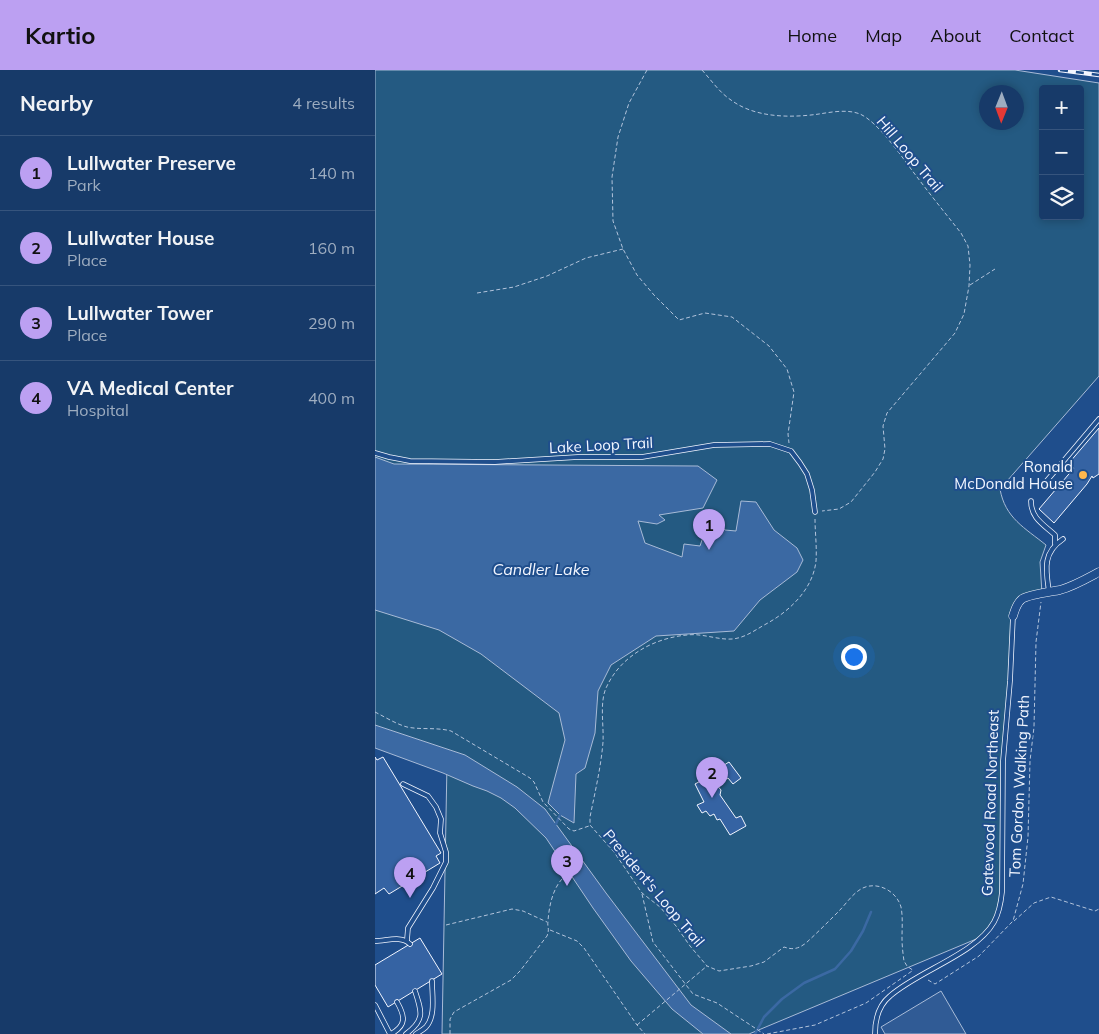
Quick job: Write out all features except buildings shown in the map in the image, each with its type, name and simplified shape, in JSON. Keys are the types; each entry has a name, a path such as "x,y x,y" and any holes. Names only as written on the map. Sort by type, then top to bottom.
{"street":[{"name":"Gatewood Road Northeast","path":"1013,616 1016,606 1022,599 1073,586 1099,572"}],"lane":[{"path":"1044,484 1099,419"},
{"name":"Lake Loop Trail","path":"375,453 410,461 495,462 578,457 642,457 714,445 770,444 791,450"},
{"path":"791,450 807,474 812,490 815,512"},
{"path":"1031,501 1033,515 1055,535 1055,544"},
{"path":"1045,593 1049,554 1055,544 1063,539"},
{"name":"Gatewood Road Northeast","path":"875,1034 877,1017 889,996 981,938 994,922 1001,902 1003,754 1010,682 1013,616"},
{"path":"403,784 428,796 436,807 441,819 440,833 446,852 446,862 433,888 408,928 407,940"},
{"path":"375,941 400,938 407,940 411,944"},
{"path":"416,1034 425,1028 432,1015 432,981"},
{"path":"406,1034 420,1020 421,1013 415,991"},
{"path":"375,1005 391,1034 403,1023 403,1017 397,1002"}],"path":[{"path":"647,70 629,104 619,137 612,178 613,221 623,249 637,275 654,296 679,320 705,313 732,317 769,346 787,369 794,392 788,434 791,450"},
{"name":"Hill Loop Trail","path":"702,70 729,100 748,109 776,115 795,116 849,111 860,114 875,124 961,233 968,246 970,265 969,286"},
{"path":"477,293 514,287 547,276 586,258 623,249"},
{"path":"815,512 839,509 851,502 875,472 883,459 885,448 883,426 887,413 955,333 964,314 969,286 995,269"},
{"name":"President's Loop Trail","path":"765,1034 815,1025 866,1003 913,970 904,961 901,906 893,893 887,889 872,886 858,891 800,948 794,950 783,947 764,962 719,971 707,966 660,907 642,893 614,852 590,825 590,817 603,740 603,700 606,687 612,678 627,659 659,641 688,635 731,639 743,637 778,618 799,599 811,580 816,561 815,512"},
{"name":"Tom Gordon Walking Path","path":"921,975 935,984 979,956 1013,921 1023,884 1028,837 1036,642 1045,593"},
{"path":"375,712 409,727 451,730 530,778 534,782 543,802 569,829 574,831 590,825"},
{"path":"450,1034 450,1019 454,1012 511,980 547,936 549,929 547,923 551,902 558,882 564,876"},
{"path":"642,893 653,942 693,994 717,1003 765,1034"},
{"path":"1013,921 1034,903 1051,897 1095,911 1099,909"},
{"path":"446,925 512,909 523,911 547,923"},
{"path":"549,929 577,941 584,948 645,1034"},
{"path":"637,1025 707,966"}],"shaded area":[{"path":"375,70 1015,70 1099,83 1099,376 1000,489 1006,508 1011,515 1046,545 1040,562 1042,594 1029,596 1013,616 1010,681 1003,746 1002,892 994,922 981,937 749,1034 442,1034 447,763 375,736"},
{"path":"941,991 966,1034 885,1034 881,1027"}],"water":[{"name":"Candler Lake","path":"375,457 394,464 698,466 717,480 703,508 659,515 665,520 657,524 638,521 645,543 682,557 684,544 700,546 704,534 719,523 725,530 736,531 741,501 756,502 774,530 797,548 803,560 797,572 760,600 734,631 656,636 611,665 598,691 595,733 585,768 576,774 574,823 560,815 548,803 565,740 559,713 481,654 439,630 375,610"},
{"path":"375,725 465,755 517,787 545,809 691,1005 731,1034 703,1034 672,1009 631,961 546,838 515,808 487,791 375,748"}],"waterway":[{"path":"556,824 560,815"},
{"path":"755,1034 764,1017 782,999 804,983 835,969 851,951 863,931 871,912"}],"railway":[{"path":"1060,70 1099,75"}],"place":[{"name":"Ronald McDonald House","path":"1083,475"},
{"name":"Lullwater Preserve","path":"709,550"},
{"name":"Lullwater House","path":"712,798"},
{"name":"Lullwater Tower","path":"567,886"},
{"name":"VA Medical Center","path":"410,898"}]}
